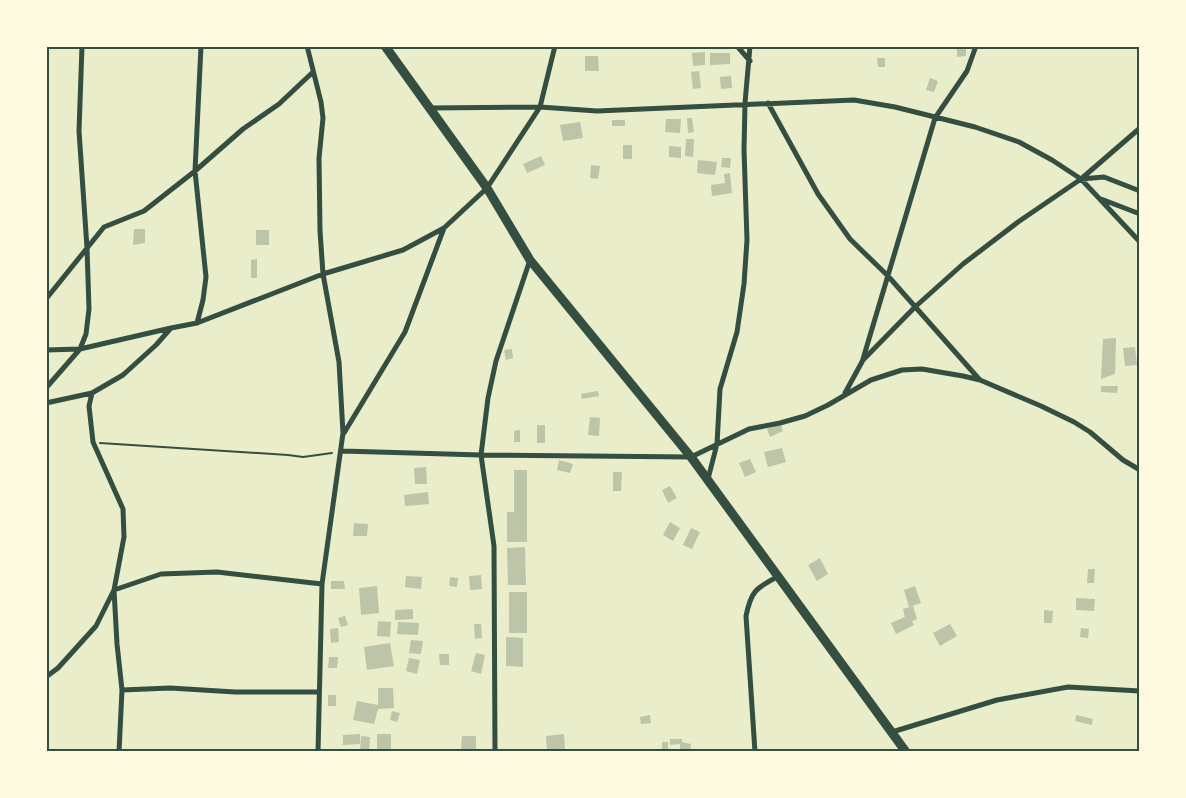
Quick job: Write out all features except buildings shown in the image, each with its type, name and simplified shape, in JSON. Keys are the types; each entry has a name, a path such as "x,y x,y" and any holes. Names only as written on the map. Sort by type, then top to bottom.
{"highway":[{"path":"385,46 487,188 530,260 708,479 906,752"}],"street":[{"path":"46,388 80,349 86,334 89,310 79,131 82,46"},
{"path":"197,323 206,277 195,171 201,46"},
{"path":"307,46 321,102 323,118 319,158 323,274 339,362 343,433 322,584 318,752"},
{"path":"46,350 80,349 197,323 323,274 403,250 444,228 487,188 540,107 555,46"},
{"path":"737,46 750,61"},
{"path":"708,479 717,444 720,389 737,332 744,284 747,240 744,150 750,46"},
{"path":"845,395 863,360 935,118 967,72 976,46"},
{"path":"46,299 104,228 144,211 195,171 243,129 279,104 313,72"},
{"path":"430,108 540,107 597,111 746,103 854,100 895,107 975,127 1019,142 1052,160 1081,179 1140,242"},
{"path":"768,103 818,194 850,239 888,276 980,380"},
{"path":"863,360 915,307 979,252 1018,222 1081,179 1140,128"},
{"path":"1081,179 1104,177 1140,191"},
{"path":"1099,198 1140,214"},
{"path":"343,433 405,332 444,228"},
{"path":"495,752 494,546 481,455 488,398 496,361 530,260"},
{"path":"46,403 92,393 124,375 171,328"},
{"path":"342,451 481,455 691,457 749,429 786,422 805,416 871,380 902,370 922,369 980,380 1074,422 1090,432 1123,460 1140,470"},
{"path":"92,393 89,406 93,442 123,509 124,536 114,590 122,690 119,752"},
{"path":"46,677 58,668 96,626 114,590 161,574 217,572 322,584"},
{"path":"755,752 746,616 749,599 754,592 777,576"},
{"path":"892,732 997,700 1068,687 1140,691"},
{"path":"122,690 170,688 235,692 319,692"}],"path":[{"path":"93,442 303,457 342,451"}]}
